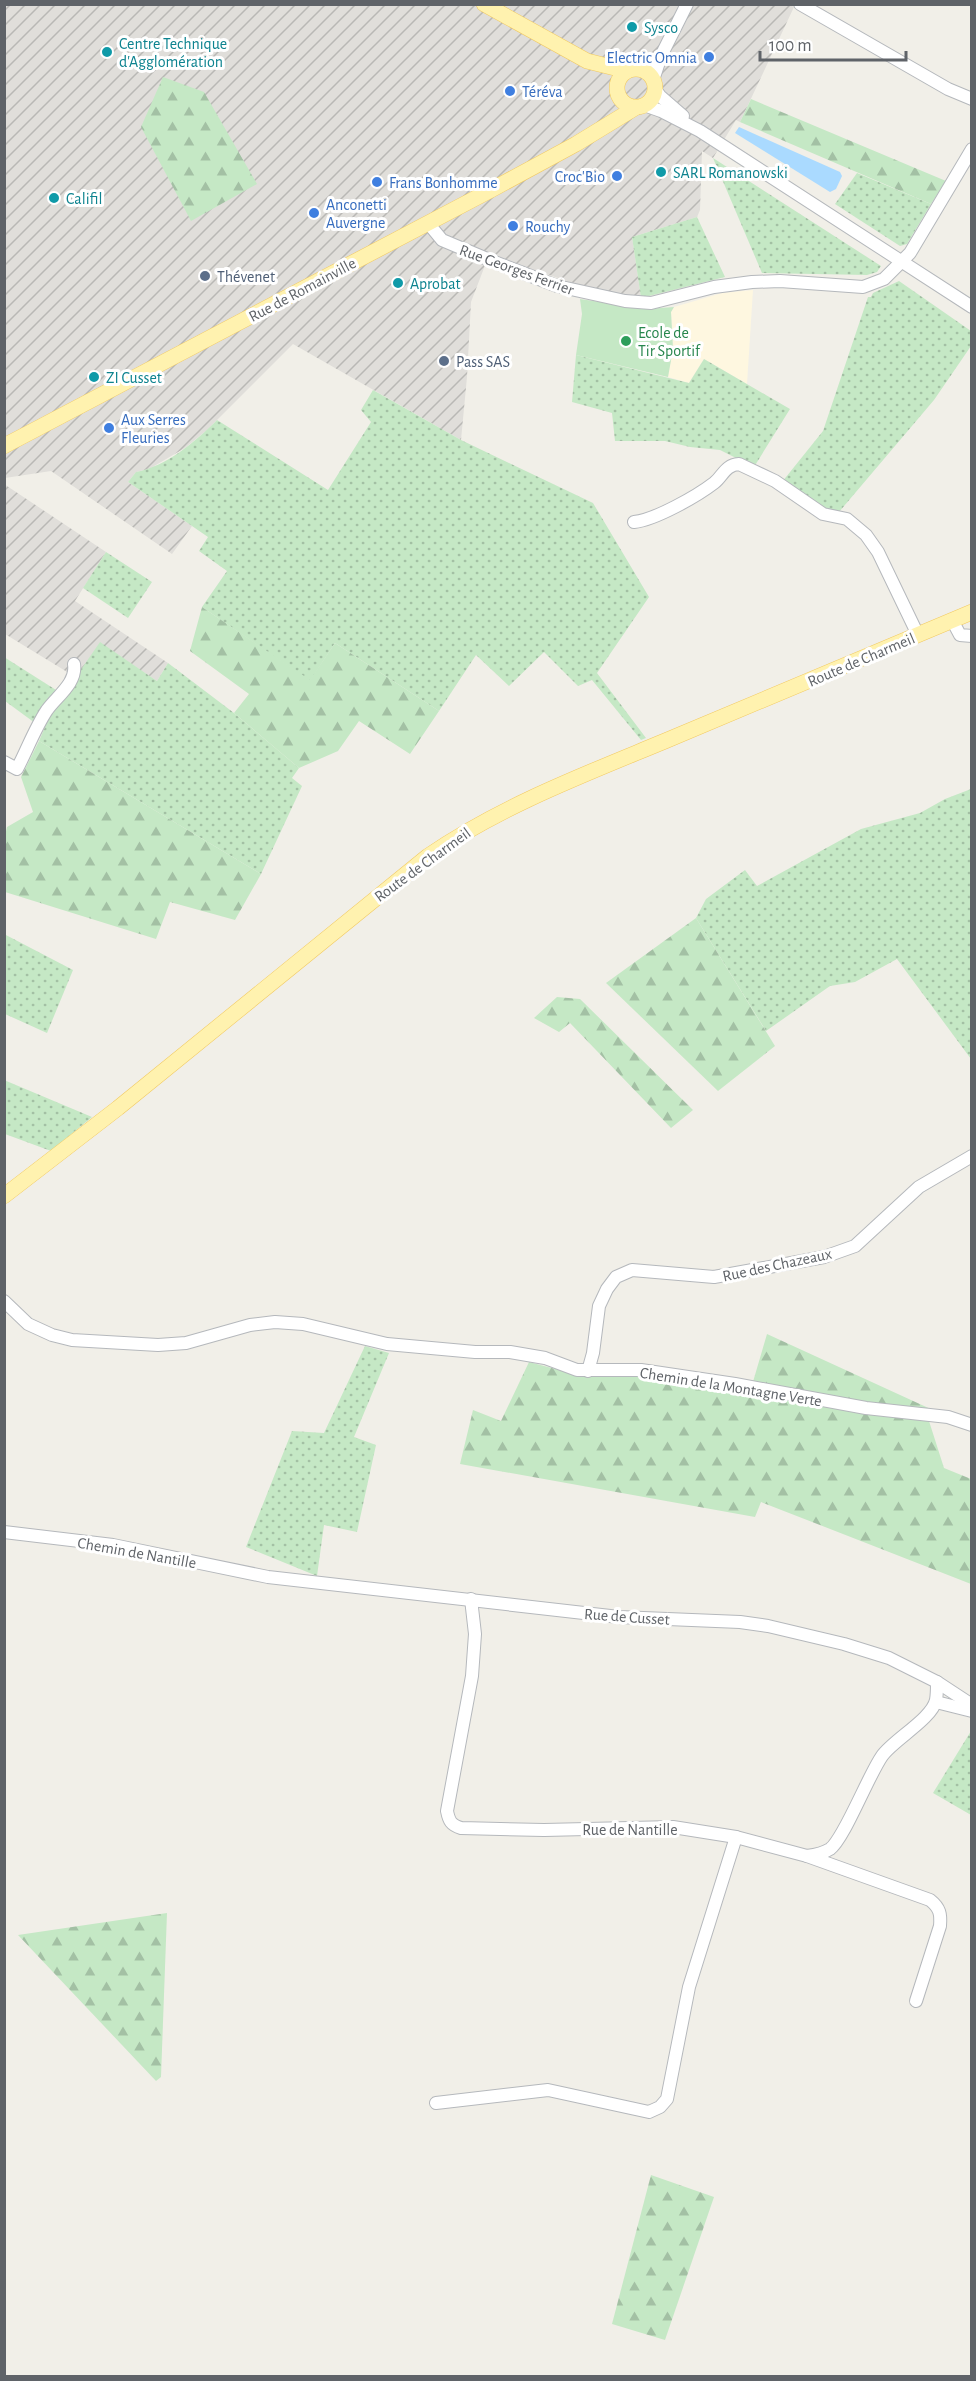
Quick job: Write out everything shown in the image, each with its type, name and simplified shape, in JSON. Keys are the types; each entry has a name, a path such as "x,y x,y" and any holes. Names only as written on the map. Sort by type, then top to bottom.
{"main road":[{"path":"484,4 587,61 618,93 625,105 640,106 652,99 654,84 646,72 587,61"},
{"path":"618,93 620,78 632,70"},
{"name":"Rue de Romainville","path":"597,129 618,93"},
{"name":"Rue de Romainville","path":"4,446 576,144 597,129 640,106"},
{"name":"Route de Charmeil","path":"4,1196 118,1108 428,856 466,830 510,807 612,763 972,612"}],"street":[{"path":"687,4 661,56 654,84 666,102 702,132"},
{"path":"800,4 948,89 972,99"},
{"path":"632,70 661,56"},
{"path":"640,106 661,111 702,132 972,307"},
{"name":"Rue Georges Ferrier","path":"428,223 436,235 448,243 529,276 567,288 640,303 664,300 721,285 752,282 780,281 863,287 884,279 909,253 972,149"},
{"path":"634,522 648,521 705,489 716,481 726,468 732,464 738,464 775,481 823,514 847,519 866,535 878,552 918,635"},
{"path":"952,620 960,635 972,636"},
{"path":"4,762 17,769 46,711 73,679 74,664"},
{"name":"Rue des Chazeaux","path":"588,1371 593,1353 598,1306 616,1277 632,1270 714,1277 824,1257 855,1246 919,1187 972,1156"},
{"name":"Chemin de la Montagne Verte","path":"4,1301 28,1324 52,1335 72,1340 158,1345 186,1343 250,1325 275,1322 303,1324 387,1344 476,1352 510,1352 545,1358 577,1370 652,1372 735,1384 866,1408 948,1417 972,1425"},
{"name":"Chemin de Nantille","path":"4,1532 113,1545 268,1577"},
{"name":"Rue de Cusset","path":"268,1577 619,1617 740,1622 768,1626 844,1644 889,1658 937,1682 972,1705"},
{"name":"Rue de Nantille","path":"471,1599 474,1634 472,1676 447,1811 450,1821 455,1826 544,1830 673,1827 736,1837 807,1856 930,1900 938,1906 940,1926 916,2001"},
{"path":"807,1856 830,1849 841,1834 868,1778 884,1754 917,1725 936,1702 937,1682"},
{"path":"936,1702 972,1711"},
{"path":"435,2103 548,2090 649,2112 660,2107 667,2099 689,1987 736,1837"},
{"path":"830,1849 839,1869"}],"shaded area":[{"path":"788,4 794,7 740,122 736,120 713,158 702,151 700,210 697,217 632,237 641,298 597,291 489,255 471,302 461,440 293,344 207,430 185,448 149,469 136,472 128,482 192,526 172,554 51,471 5,478 5,5"},
{"path":"753,290 747,384 704,359 689,383 668,377 673,349 671,312 674,307 722,293"},
{"path":"4,484 106,552 75,601 168,663 157,681 100,643 77,678 5,634"}],"green space":[{"path":"163,77 204,92 257,184 191,221 141,127"},
{"path":"751,99 946,181 931,204 740,122"},
{"path":"713,158 881,266 877,272 867,275 762,273"},
{"path":"857,173 931,204 907,244 900,246 835,204"},
{"path":"697,217 725,277 641,298 632,237"},
{"path":"899,281 971,331 971,346 934,400 839,512 827,512 782,482 823,431 868,297"},
{"name":"Ecole de Tir Sportif","path":"580,299 646,309 674,307 671,312 673,349 668,377 576,355 582,314"},
{"path":"576,355 689,383 704,359 790,409 754,467 720,450 690,447 665,441 615,441 612,413 572,402"},
{"path":"373,390 461,440 593,503 649,597 597,673 646,738 641,740 592,680 578,686 544,652 509,686 476,655 439,711 335,643 310,681 202,607 227,571 199,551 208,537 128,482 136,472 159,464 180,452 217,420 328,490 371,422 361,410"},
{"path":"106,552 152,582 128,618 83,588"},
{"path":"202,607 310,680 335,643 439,711 410,754 359,721 338,751 299,768 234,713 249,694 190,651"},
{"path":"100,642 157,681 168,663 234,713 299,768 292,778 302,786 261,874 39,741 51,713"},
{"path":"4,657 56,690 35,723 5,701"},
{"path":"39,741 261,874 235,920 170,902 156,939 5,892 4,840 7,827 33,812 21,777"},
{"path":"971,789 971,1059 897,959 855,982 830,986 766,1031 696,918 706,899 745,870 757,886 861,829 920,813 945,799"},
{"path":"696,918 775,1046 718,1091 606,983"},
{"path":"4,934 73,970 47,1033 5,1014"},
{"path":"557,997 580,999 693,1110 671,1128 570,1023 559,1032 534,1018"},
{"path":"4,1080 92,1117 51,1151 5,1134"},
{"path":"767,1334 935,1411 929,1421 944,1468 971,1479 971,1584 761,1502 755,1517 460,1464 473,1410 501,1421 529,1362 586,1377 643,1376 750,1392"},
{"path":"365,1346 389,1353 354,1437 376,1445 357,1532 324,1525 317,1576 246,1547 292,1431 324,1433"},
{"path":"971,1731 972,1815 933,1793"},
{"path":"167,1913 161,2077 156,2081 18,1935"},
{"path":"651,2175 714,2197 665,2340 612,2324"}],"water":[{"path":"739,127 840,172 842,176 836,189 830,192 735,133"}],"place":[{"name":"Sysco","path":"632,27"},
{"name":"Centre Technique d'Agglomération","path":"107,52"},
{"name":"Electric Omnia","path":"709,57"},
{"name":"Téréva","path":"510,91"},
{"name":"SARL Romanowski","path":"661,172"},
{"name":"Croc'Bio","path":"617,176"},
{"name":"Frans Bonhomme","path":"377,182"},
{"name":"Califil","path":"54,198"},
{"name":"Anconetti Auvergne","path":"314,213"},
{"name":"Rouchy","path":"513,226"},
{"name":"Thévenet","path":"205,276"},
{"name":"Aprobat","path":"398,283"},
{"name":"Ecole de Tir Sportif","path":"626,341"},
{"name":"Pass SAS","path":"444,361"},
{"name":"ZI Cusset","path":"94,377"},
{"name":"Aux Serres Fleuries","path":"109,428"}]}
